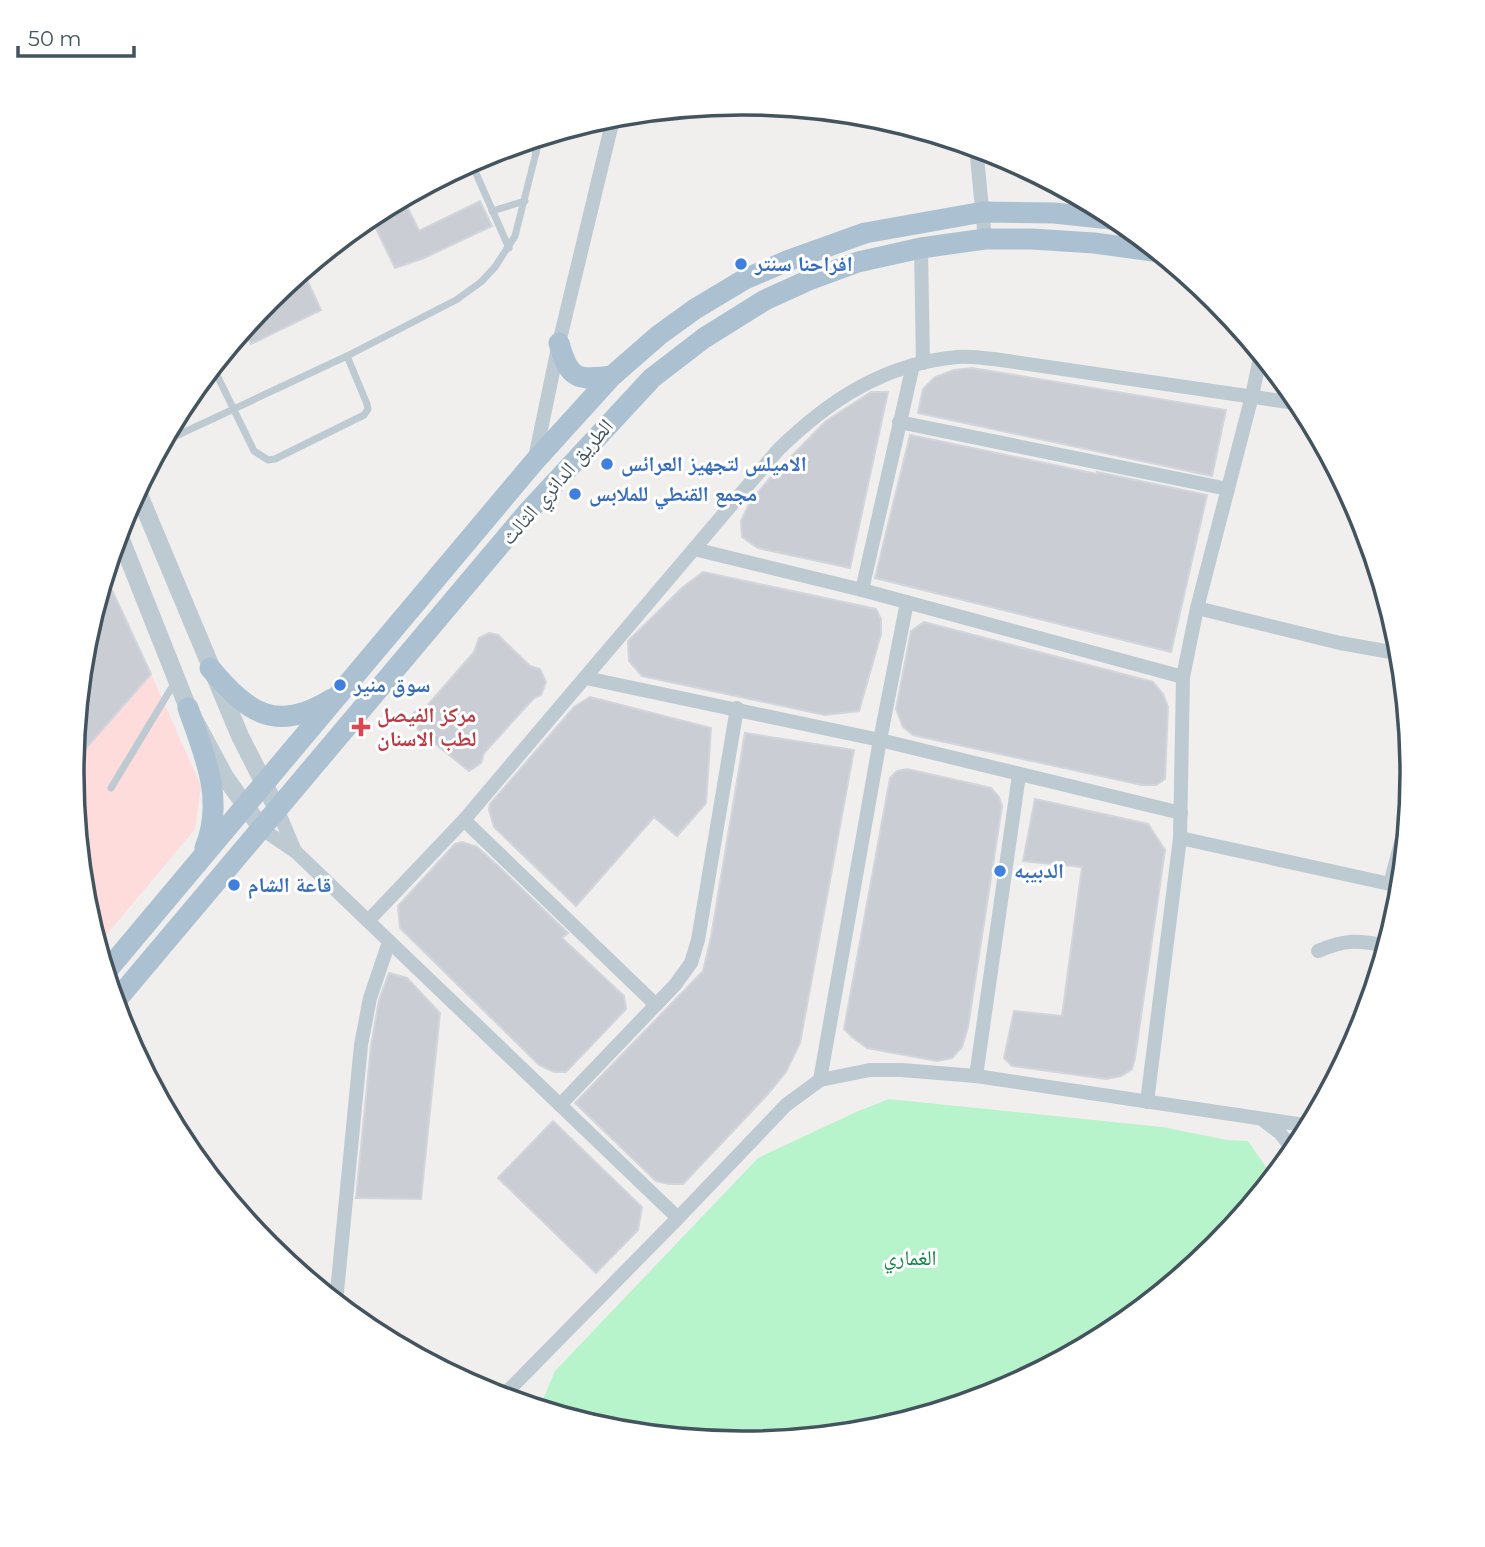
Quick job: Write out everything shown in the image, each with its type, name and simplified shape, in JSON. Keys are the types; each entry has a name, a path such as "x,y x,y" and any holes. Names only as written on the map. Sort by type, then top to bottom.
{"main road":[{"name":"الطريق الدائري الثالث","path":"112,964 534,462 635,354 695,309 745,279 865,233 983,212 1093,217"},
{"name":"الطريق الدائري الثالث","path":"122,993 526,514 652,378 704,338 765,300 808,280 858,262 921,248 985,239 1094,243 1141,249"},
{"path":"559,343 568,368 576,377 588,379 612,376"},
{"path":"210,668 244,704 272,717 289,718 305,713 342,692"},
{"path":"188,708 210,770 214,794 210,835 201,859"}],"street":[{"path":"534,462 559,343 611,129"},
{"path":"977,159 985,239"},
{"path":"862,590 899,422 918,364 921,248"},
{"path":"368,921 464,820 778,450 804,425 868,381 918,364 958,356 995,359 1285,401"},
{"path":"1147,1102 1180,838 1183,677 1197,608 1259,365"},
{"path":"899,422 1228,489"},
{"path":"142,503 210,668 296,852"},
{"path":"125,547 188,708 225,777 262,829 296,852 678,1218"},
{"path":"694,549 862,590 1183,677"},
{"path":"820,1080 907,602"},
{"path":"1197,608 1389,651"},
{"path":"586,678 880,740 1181,813"},
{"path":"560,1105 656,1005 691,963 698,940 737,708"},
{"path":"976,1076 1019,775"},
{"path":"464,820 656,1005"},
{"path":"1180,838 1391,884"},
{"path":"1318,951 1338,942 1356,939 1379,944"},
{"path":"337,1292 361,1045 370,998 388,942"},
{"path":"510,1389 786,1105 820,1080 870,1070 976,1076 1299,1124"},
{"path":"1262,1119 1288,1142"}],"lane":[{"path":"178,435 347,356 469,292 489,275 509,248 518,228 537,148"},
{"path":"534,149 536,154"},
{"path":"475,172 509,248"},
{"path":"492,211 525,201"},
{"path":"218,376 254,451 268,460 275,459 359,417 368,409 347,356"},
{"path":"111,788 177,679"}],"shaded area":[{"path":"151,674 201,786 195,829 105,937 85,817 85,750"}],"green space":[{"name":"الغماري","path":"889,1099 1162,1127 1227,1140 1248,1141 1268,1170 1238,1208 1208,1239 1177,1269 1143,1296 1072,1344 994,1382 954,1397 871,1419 786,1431 742,1432 657,1426 572,1410 543,1401 555,1371 758,1158"}],"building":[{"path":"480,201 492,226 424,258 395,268 375,227 407,207 419,231"},
{"path":"308,282 321,310 251,344 248,338 300,286"},
{"path":"972,368 1226,410 1212,476 918,413 923,389 935,377 954,370"},
{"path":"871,392 888,392 850,568 758,548 742,537 741,521 750,502 769,479 826,421"},
{"path":"910,435 1207,495 1171,652 875,578"},
{"path":"703,572 876,609 881,619 881,634 859,711 825,715 642,676 629,661 628,641 683,587"},
{"path":"111,588 151,674 85,750 90,688"},
{"path":"924,622 1153,682 1163,694 1168,707 1165,779 1156,785 1142,785 913,735 903,727 896,709 911,631"},
{"path":"489,633 498,635 530,666 540,669 546,682 541,695 534,698 484,753 481,763 469,771 418,730 413,714 419,707 426,707 474,652 479,638"},
{"path":"590,697 711,728 706,803 677,836 654,817 576,906 494,827 489,810 490,804 574,707"},
{"path":"745,733 854,750 800,1043 786,1072 767,1095 683,1184 669,1184 656,1181 575,1103 703,971"},
{"path":"907,769 991,788 999,797 1002,806 968,1027 962,1047 952,1058 937,1061 867,1048 844,1029 890,778 897,771"},
{"path":"1035,799 1148,824 1165,850 1135,1058 1132,1069 1121,1076 1106,1079 1012,1066 1004,1058 1014,1011 1062,1016 1082,867 1023,861"},
{"path":"462,842 477,847 497,865 568,933 562,938 624,996 626,1009 566,1072 554,1072 539,1065 400,928 398,906 455,844"},
{"path":"389,973 407,978 440,1013 421,1199 356,1198 371,1046 379,1000"},
{"path":"553,1121 642,1207 638,1230 596,1273 498,1178"}],"place":[{"name":"افراحنا سنتر","path":"741,264"},
{"name":"الاميلس لتجهيز العرائس","path":"607,464"},
{"name":"مجمع القنطي للملابس","path":"575,494"},
{"name":"سوق منير","path":"340,685"},
{"name":"مركز الفيصل لطب الاسنان","path":"361,727"},
{"name":"الدبيبه","path":"1000,871"},
{"name":"قاعة الشام","path":"234,885"}]}
